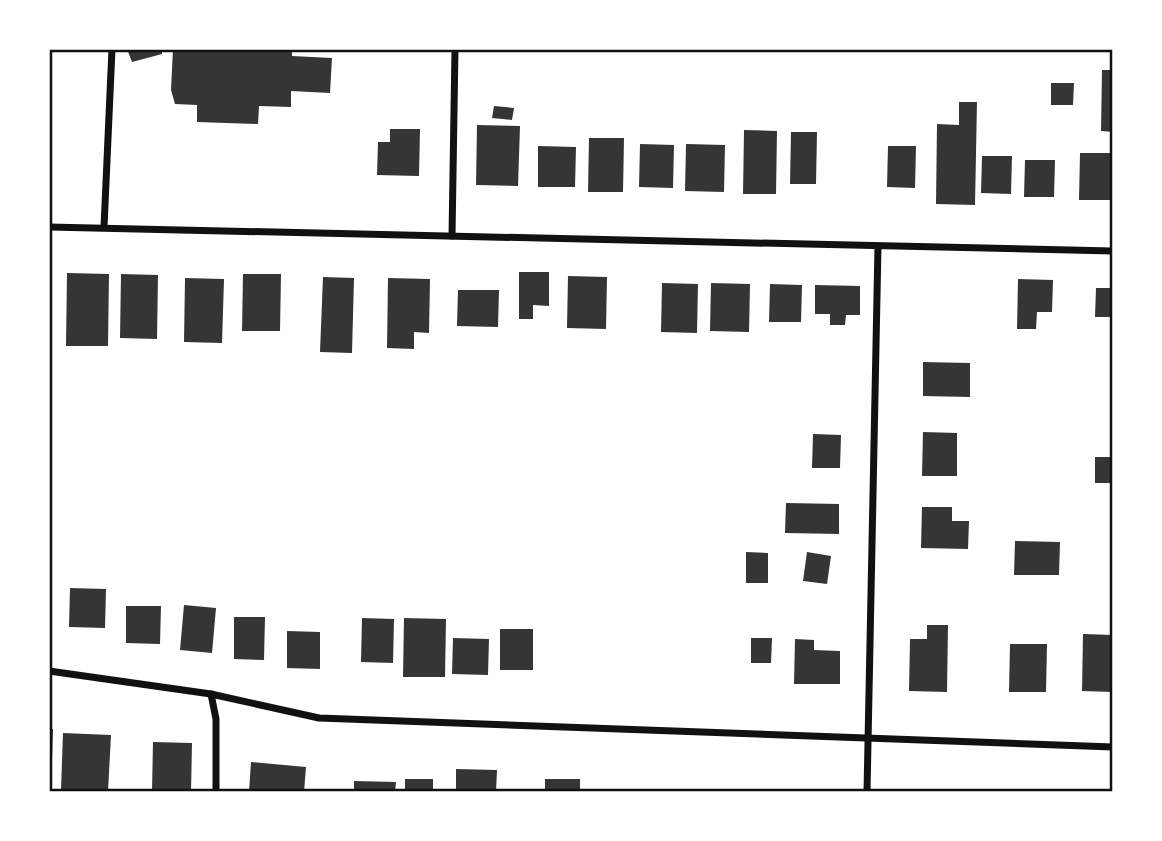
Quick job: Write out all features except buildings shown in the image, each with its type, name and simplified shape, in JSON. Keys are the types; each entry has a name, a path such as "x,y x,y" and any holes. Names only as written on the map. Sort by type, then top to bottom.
{"street":[{"path":"104,227 112,49"},
{"path":"452,236 455,49"},
{"path":"49,226 1113,251"},
{"path":"867,792 878,246"},
{"path":"49,671 211,694 319,718 1113,747"},
{"path":"211,694 216,719 216,792"}]}
